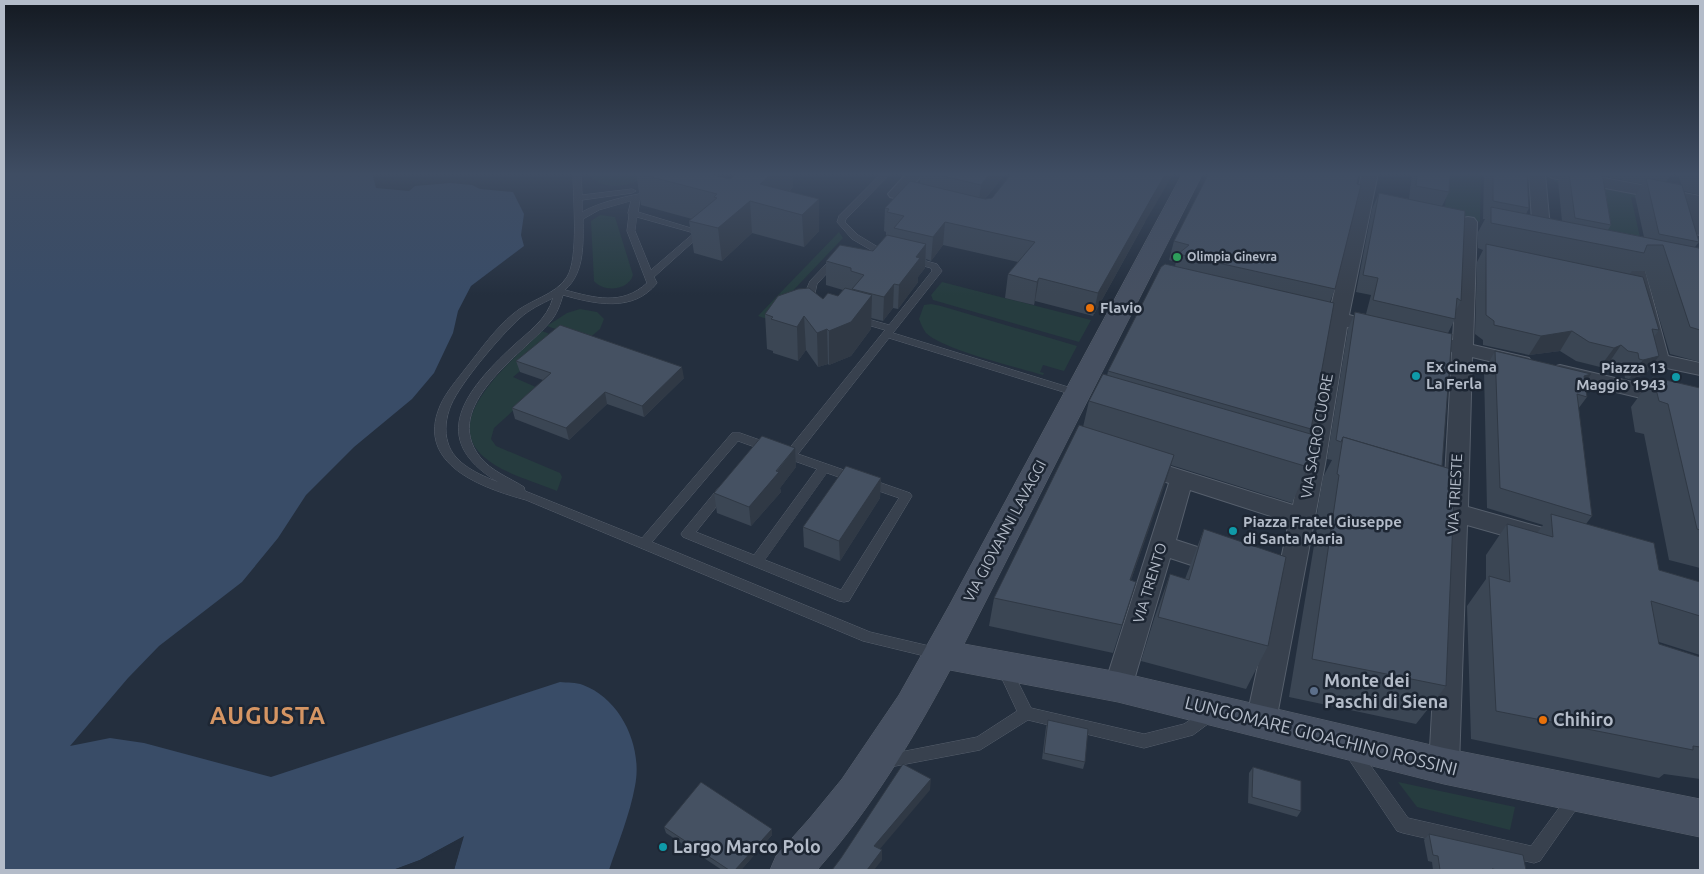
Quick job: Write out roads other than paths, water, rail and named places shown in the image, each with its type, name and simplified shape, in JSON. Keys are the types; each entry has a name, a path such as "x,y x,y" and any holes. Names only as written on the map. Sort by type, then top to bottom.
{"main road":[{"name":"VIA GIOVANNI LAVAGGI","path":"790,870 817,842 875,763 941,654 1066,441 1086,396 1149,274 1175,214"},
{"name":"LUNGOMARE GIOACHINO ROSSINI","path":"941,654 1118,687 1444,766 1578,795 1700,818"}],"street":[{"name":"VIA SACRO CUORE","path":"1261,721 1279,585 1302,517 1338,319 1361,214"},
{"path":"1540,214 1542,238"},
{"path":"1693,214 1700,230"},
{"name":"VIA TRIESTE","path":"1444,766 1448,507 1462,348 1476,255 1468,223"},
{"path":"1524,234 1560,242"},
{"path":"1631,256 1659,360 1700,369"},
{"path":"1621,286 1641,290"},
{"path":"1281,305 1700,405"},
{"path":"1116,457 1302,517"},
{"name":"VIA TRENTO","path":"1118,687 1182,478"},
{"path":"1448,507 1558,542"},
{"path":"1162,545 1243,572"}],"lane":[{"path":"577,214 578,264 572,278 559,291 526,309 510,322 454,392 441,420 441,436 447,452 455,464 475,479 530,497 868,637 941,654"},
{"path":"577,219 586,214"},
{"path":"559,291 602,301 632,299 645,292 652,283 631,231 632,214"},
{"path":"635,214 700,232 650,275"},
{"path":"846,214 841,222 848,231 867,246 892,256"},
{"path":"822,308 813,300 810,293 813,283 844,251 850,236 848,231"},
{"path":"791,455 937,271 934,266 892,256 862,253"},
{"path":"530,497 475,459 465,437 464,418 474,394 483,381 547,320 555,308 559,291"},
{"path":"849,317 889,332 1086,396"},
{"path":"643,545 736,436 757,448 791,455 906,496 844,597 687,534 730,482"},
{"path":"756,562 825,467"},
{"path":"1002,664 1026,713"},
{"path":"875,763 980,744 1026,713 1144,741 1188,730 1214,710"},
{"path":"1346,743 1403,825 1534,855 1578,795"}],"water":[{"path":"4,214 524,214 521,235 524,246 471,286 458,311 453,333 434,373 412,399 354,447 306,495 278,538 242,582 159,646 128,678 70,746 110,738 144,743 271,777 560,682 580,684 608,701 618,713 626,726 636,756 637,771 633,797 609,870 454,870 463,837 420,860 393,870 4,870"}],"place":[{"name":"Olimpia Ginevra","path":"1177,257"},
{"name":"Flavio","path":"1090,308"},
{"name":"Ex cinema La Ferla","path":"1416,376"},
{"name":"Piazza 13 Maggio 1943","path":"1676,377"},
{"name":"Piazza Fratel Giuseppe di Santa Maria","path":"1233,531"},
{"name":"Monte dei Paschi di Siena","path":"1314,691"},
{"name":"Chihiro","path":"1543,720"},
{"name":"Largo Marco Polo","path":"663,847"}],"district":[{"name":"AUGUSTA","path":"268,716"}]}
